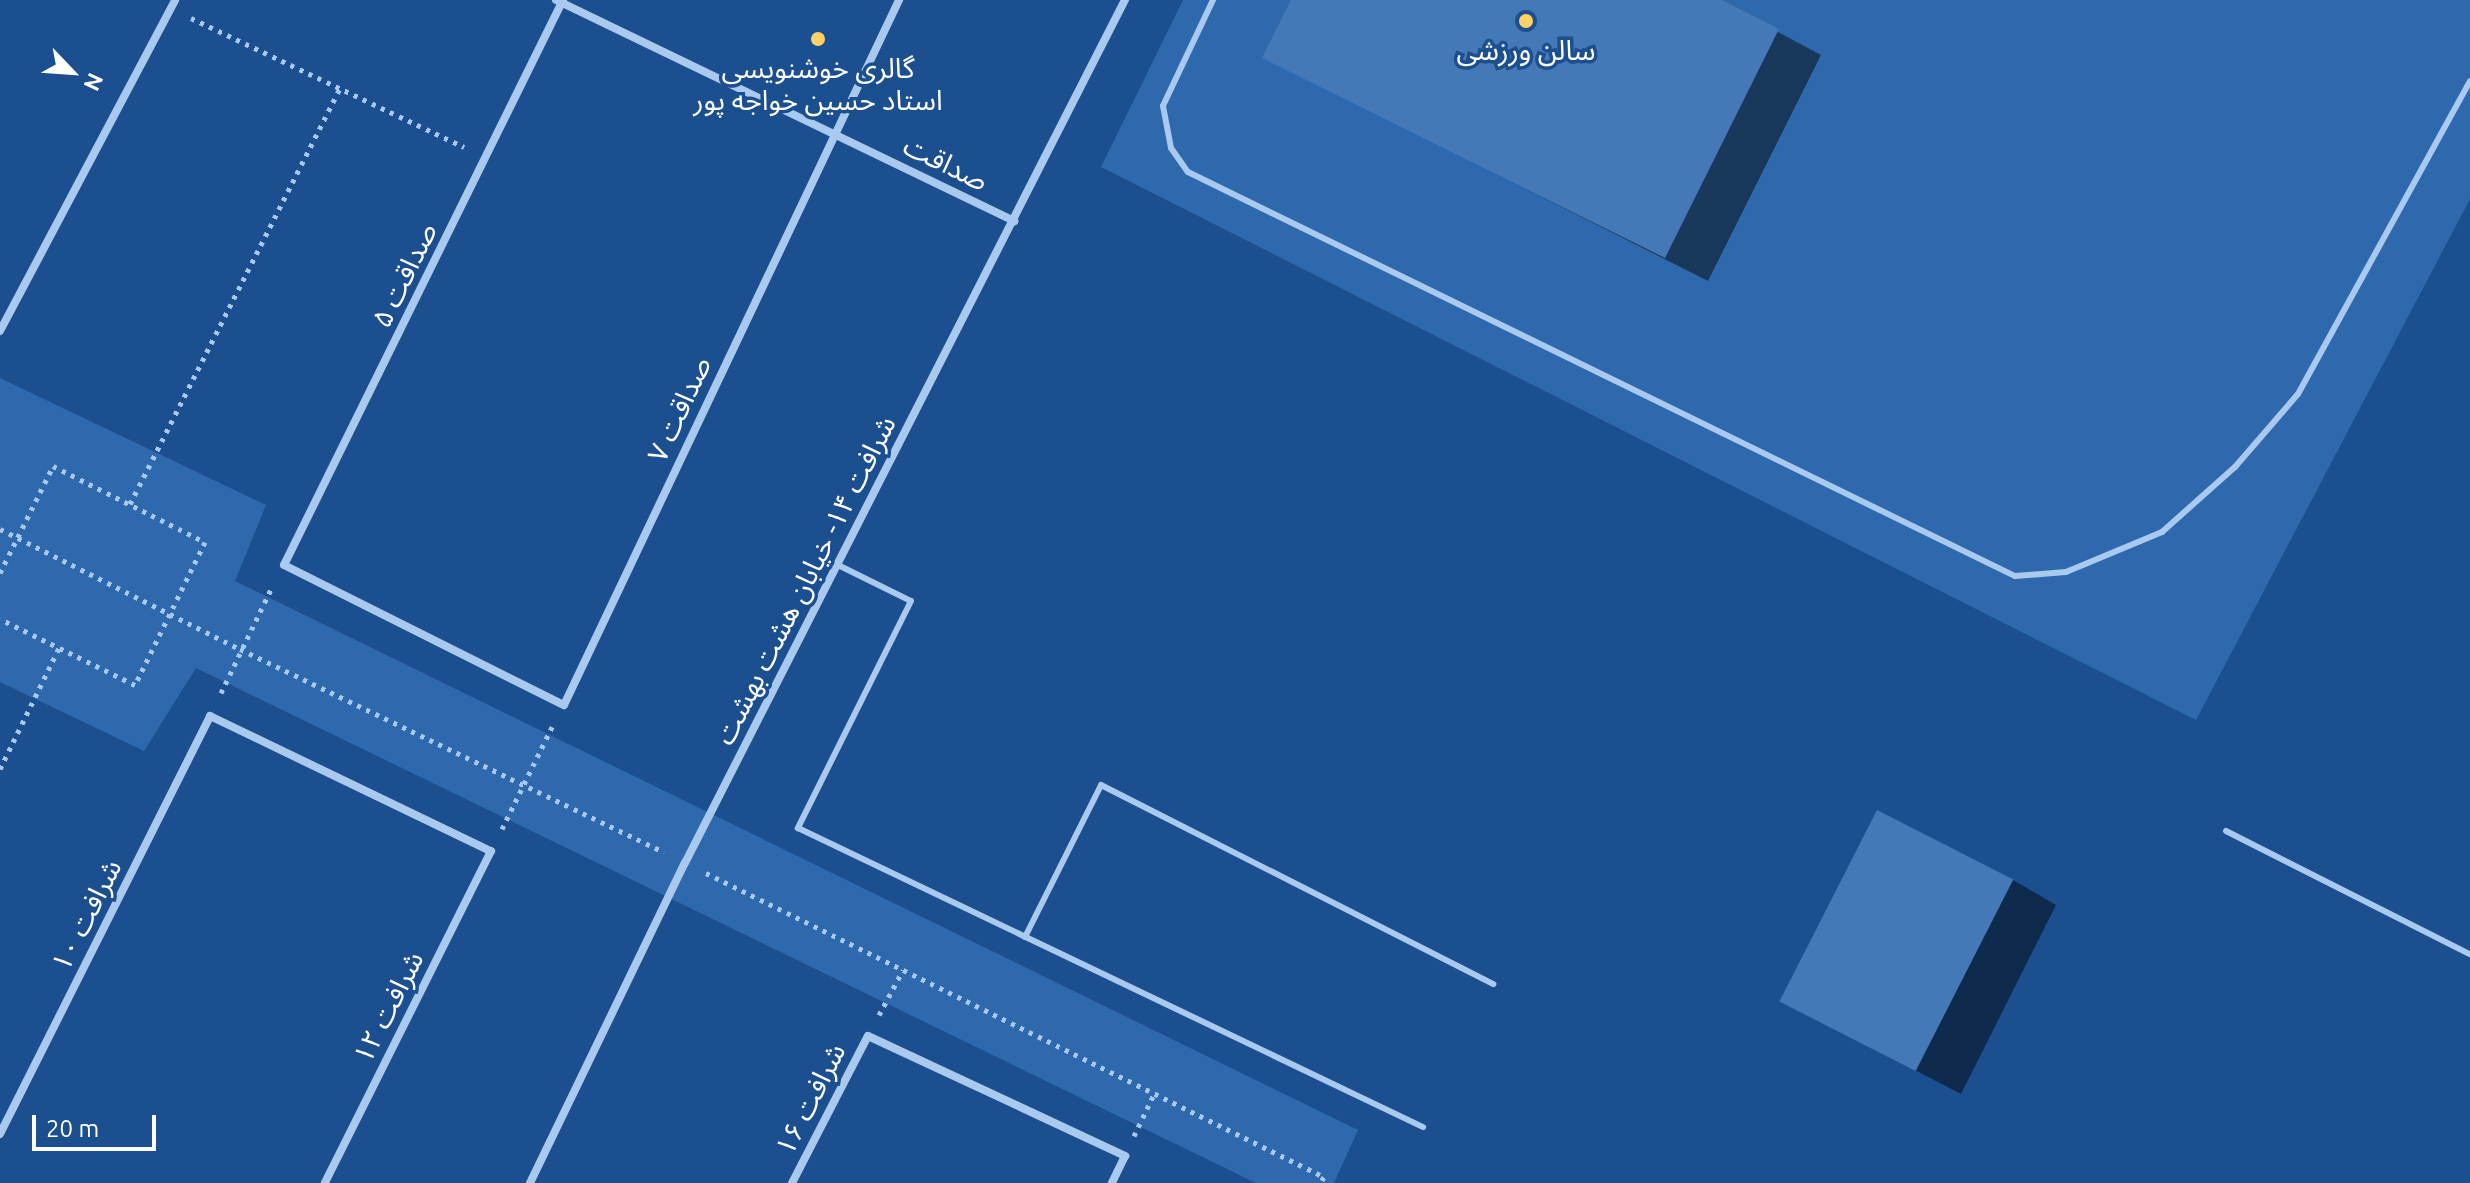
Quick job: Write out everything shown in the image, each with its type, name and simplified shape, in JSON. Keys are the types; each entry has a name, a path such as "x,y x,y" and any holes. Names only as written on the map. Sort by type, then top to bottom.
{"street":[{"name":"صداقت ۷","path":"564,705 899,0"},
{"name":"شرافت ۱۴- خیابان هشت بهشت","path":"530,1183 685,863 1125,0"},
{"name":"صداقت","path":"560,1 1014,221"},
{"name":"صداقت ۵","path":"284,565 487,158 560,1"},
{"path":"0,331 173,4"},
{"path":"284,565 564,705"},
{"path":"210,716 491,851"},
{"name":"شرافت ۱۰","path":"0,1134 210,716"},
{"name":"شرافت ۱۲","path":"325,1183 491,851"},
{"path":"868,1036 1125,1156 1112,1183"},
{"name":"شرافت ۱۶","path":"792,1183 868,1036"}],"lane":[{"path":"1213,0 1163,106 1171,148 1188,172 2015,576 2066,572 2162,532 2235,467 2298,394 2470,81"},
{"path":"838,565 911,601 798,828 1423,1127"},
{"path":"1025,937 1101,785 1493,984"},
{"path":"2226,831 2470,954"}],"path":[{"path":"173,4 340,89 487,158"},
{"path":"130,504 340,89"},
{"path":"0,573 53,466 205,542 135,685 0,619"},
{"path":"210,716 284,565"},
{"path":"0,769 59,648"},
{"path":"491,851 564,705"},
{"path":"868,1036 903,970"},
{"path":"1125,1156 1154,1094"}],"shaded area":[{"path":"1183,0 2470,0 2470,199 2196,720 1101,167"},
{"path":"0,378 266,505 235,581 1358,1130 1334,1183 1256,1183 196,668 144,751 0,682"}],"building":[{"path":"1291,0 1722,0 1779,29 1665,258 1262,58"},
{"path":"1877,810 2013,879 1916,1071 1779,1002"}],"place":[{"name":"سالن ورزشی","path":"1526,21"},
{"name":"گالری خوشنویسی استاد حسین خواجه پور","path":"818,39"}]}
